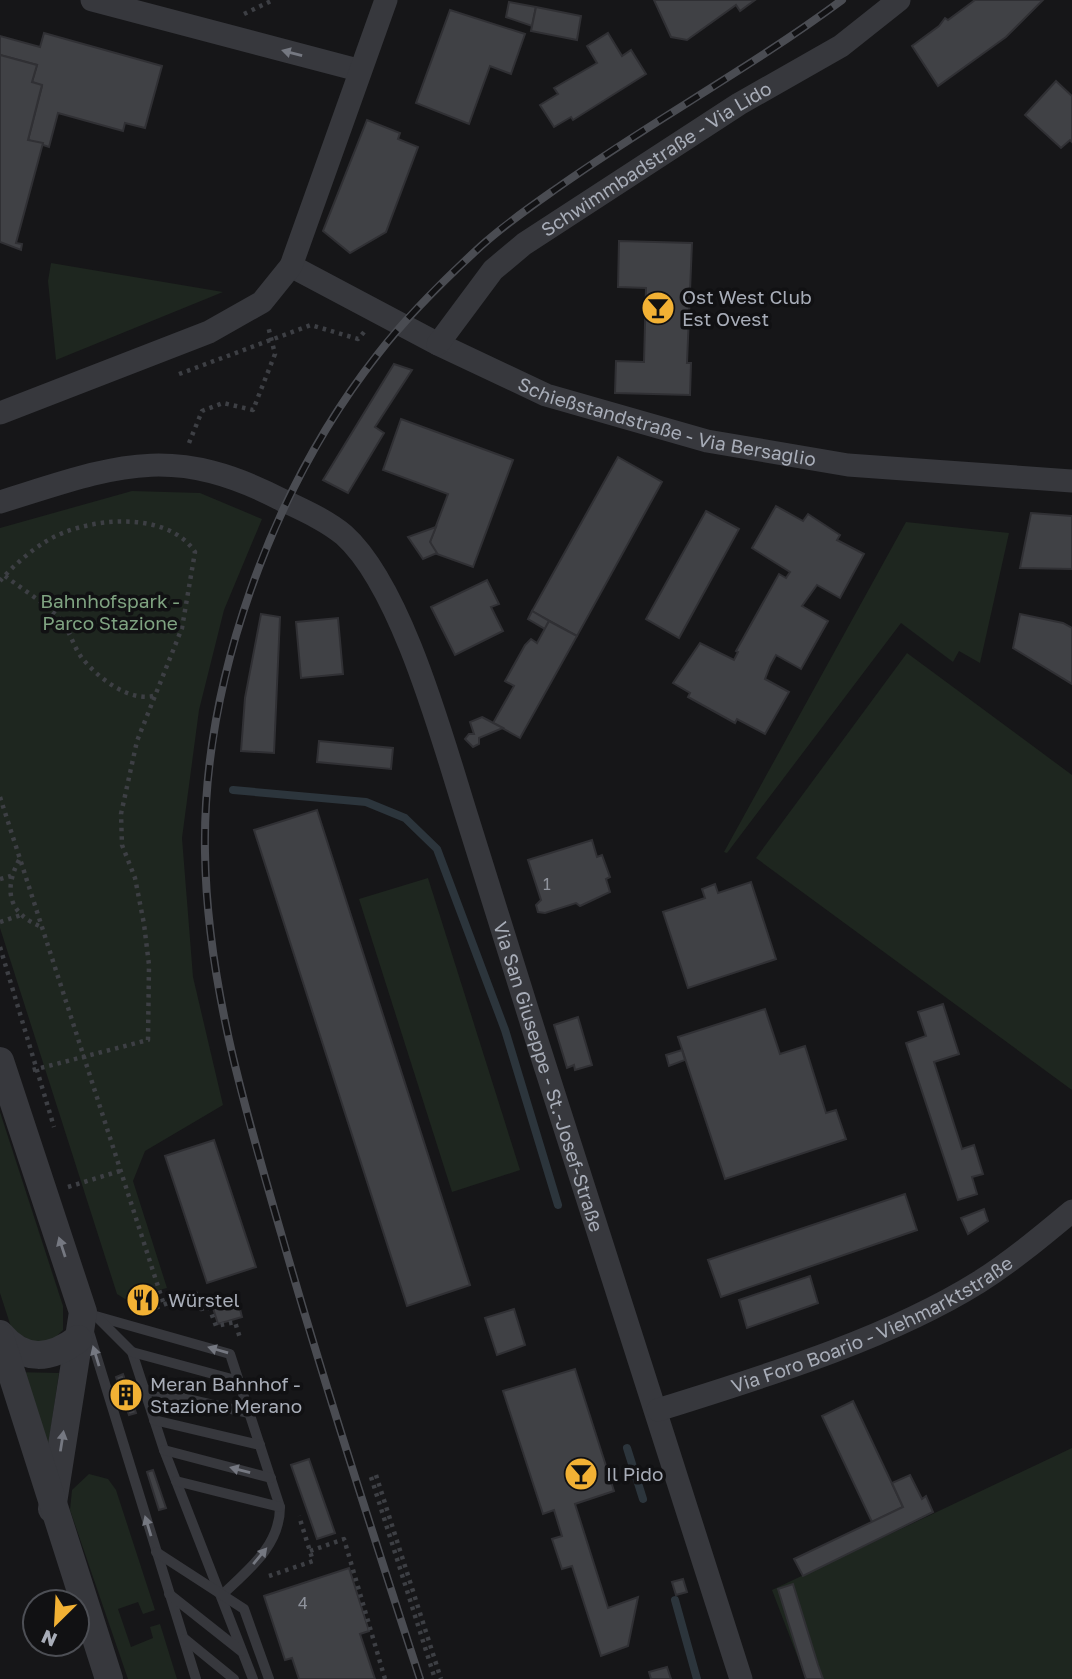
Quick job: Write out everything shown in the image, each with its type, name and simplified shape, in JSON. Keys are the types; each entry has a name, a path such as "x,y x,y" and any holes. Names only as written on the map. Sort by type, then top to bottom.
{"street":[{"path":"92,0 358,70"},
{"path":"0,413 209,332 262,302 291,266 358,70 386,0"},
{"name":"Schwimmbadstraße - Via Lido","path":"438,344 494,270 524,244 739,104 841,46 899,0"},
{"name":"Schießstandstraße - Via Bersaglio","path":"291,266 438,344 546,396 707,441 848,465 1072,481"},
{"name":"Via San Giuseppe - St.-Josef-Straße","path":"0,502 123,466 186,465 234,479 300,509 345,536 370,567 394,611 432,706 611,1279 658,1410 741,1679"},
{"path":"3,1070 86,1322 52,1509"},
{"name":"Via Foro Boario - Viehmarktstraße","path":"658,1410 887,1330 977,1283 1040,1239 1072,1211"},
{"path":"0,1336 20,1353 37,1356 63,1350 86,1322"},
{"path":"0,1336 52,1509 109,1679"}],"lane":[{"path":"86,1322 132,1352 239,1381"},
{"path":"86,1322 230,1354 280,1507 276,1534 266,1550 222,1595"},
{"path":"86,1322 196,1679"},
{"path":"132,1352 164,1450 253,1679"},
{"path":"143,1389 249,1413"},
{"path":"154,1420 260,1445"},
{"path":"164,1450 271,1478"},
{"path":"176,1481 280,1507"},
{"path":"156,1552 244,1609 269,1679"},
{"path":"169,1594 243,1653"},
{"path":"183,1638 234,1679"}],"path":[{"path":"242,15 273,0"},
{"path":"186,465 190,436 202,411 223,404 253,410 275,354 271,340 311,325 358,339 380,313"},
{"path":"0,581 46,541 87,525 128,521 170,529 187,541 195,552 182,628 137,741 121,814 122,845 135,878 149,965 148,1040 83,1056 3,1070"},
{"path":"5,576 57,616 69,630 81,657 111,683 128,694 148,698 157,695"},
{"path":"0,797 164,1305"},
{"path":"20,859 10,876 12,898 20,915 42,928"},
{"path":"0,880 10,876"},
{"path":"0,922 20,915"},
{"path":"44,1194 120,1171"},
{"path":"139,1315 195,1292 201,1309 209,1307 216,1326 234,1322"},
{"path":"435,1679 374,1476 442,1679"},
{"path":"265,1578 313,1561 310,1551 344,1539 385,1679"}],"green space":[{"path":"51,263 223,292 56,360 48,281"},
{"name":"Bahnhofspark - Parco Stazione","path":"132,491 200,493 262,519 224,610 199,710 182,838 193,977 223,1105 145,1151 133,1181 167,1288 125,1299 117,1294 0,928 0,528"},
{"path":"906,522 1009,533 980,663 959,651 953,662 901,623 727,853 724,852"},
{"path":"907,653 1072,775 1072,1090 756,858"},
{"path":"428,878 520,1170 452,1192 359,899"},
{"path":"0,1112 63,1306 63,1330 44,1348 12,1330 0,1293"},
{"path":"13,1372 59,1373 46,1461"},
{"path":"1072,1448 1072,1679 806,1679 772,1590"},
{"path":"89,1474 108,1479 116,1490 155,1610 143,1614 138,1602 118,1609 131,1647 153,1638 150,1627 160,1624 177,1679 128,1679 70,1510 72,1490"}],"building":[{"path":"654,0 755,0 740,11 736,5 687,40 671,37"},
{"path":"975,0 1043,0 1006,37 938,86 912,46 939,26 945,18 948,20"},
{"path":"509,2 536,7 532,26 506,17"},
{"path":"536,7 581,16 577,40 531,31"},
{"path":"450,10 525,34 511,74 490,66 469,124 416,103"},
{"path":"44,33 162,66 145,128 125,123 123,131 58,113 49,147 28,140 42,86 32,82 37,65 0,55 0,36 40,47"},
{"path":"608,33 622,56 631,50 646,74 573,120 571,117 554,127 540,105 558,94 554,88 597,63 587,46"},
{"path":"0,55 37,65 32,82 42,85 28,140 43,143 16,243 22,244 21,250 0,242"},
{"path":"1056,81 1072,96 1072,142 1070,140 1061,148 1025,115"},
{"path":"367,120 400,133 398,139 418,147 386,232 350,253 323,231"},
{"path":"619,241 692,243 687,363 691,363 690,395 615,393 616,361 644,362 646,288 618,287"},
{"path":"394,364 412,370 375,427 384,433 348,493 323,480"},
{"path":"401,419 513,460 473,567 434,553 430,542 448,494 383,470"},
{"path":"618,457 662,482 577,636 532,611"},
{"path":"776,506 803,521 808,514 840,535 837,540 864,554 840,598 817,585 802,606 828,621 801,669 776,655 765,679 789,692 765,734 737,719 735,723 688,697 690,693 673,683 700,643 734,660 738,652 736,651 779,574 786,578 790,572 752,548"},
{"path":"706,511 739,529 679,638 646,619"},
{"path":"1031,513 1072,516 1072,569 1020,568"},
{"path":"436,527 430,542 437,553 423,559 408,537"},
{"path":"487,580 499,604 491,607 503,631 455,655 431,607"},
{"path":"532,611 549,621 545,629 528,619"},
{"path":"261,614 280,617 274,753 241,751 245,698"},
{"path":"1020,614 1063,623 1072,628 1072,684 1013,648"},
{"path":"338,618 343,674 301,678 296,622"},
{"path":"549,621 577,636 520,738 493,723 514,686 505,681 525,645 531,639 537,643"},
{"path":"482,717 503,728 479,738 479,744 473,747 465,739 469,734 474,734 470,722"},
{"path":"319,741 393,748 391,769 317,762"},
{"path":"317,810 470,1285 407,1306 254,830"},
{"path":"592,840 597,857 602,855 610,877 606,879 610,892 580,906 576,903 545,913 538,912 536,905 541,900 528,860"},
{"path":"751,882 776,959 688,988 663,912 705,898 702,889 715,884 718,893"},
{"path":"943,1004 959,1054 934,1062 962,1149 974,1145 983,1174 972,1177 977,1194 958,1200 906,1043 926,1036 918,1012"},
{"path":"765,1009 780,1054 805,1046 826,1113 836,1110 846,1139 725,1179 678,1037"},
{"path":"578,1017 592,1065 575,1070 574,1065 567,1068 554,1025"},
{"path":"682,1050 685,1060 669,1066 666,1055"},
{"path":"214,1140 256,1267 207,1283 165,1156"},
{"path":"905,1194 917,1230 721,1297 708,1260"},
{"path":"984,1209 988,1221 968,1234 961,1218"},
{"path":"810,1276 818,1303 747,1328 739,1300"},
{"path":"146,1295 150,1307 132,1312 129,1300"},
{"path":"238,1301 242,1317 218,1324 213,1308"},
{"path":"514,1309 525,1345 497,1355 485,1318"},
{"path":"575,1369 614,1491 575,1504 608,1608 638,1597 628,1646 601,1656 572,1566 562,1569 552,1539 562,1536 554,1510 543,1514 503,1391"},
{"name":"Meran Bahnhof - Stazione Merano","path":"123,1374 136,1413 129,1415 116,1377"},
{"path":"853,1401 903,1507 872,1522 822,1416"},
{"path":"309,1459 335,1533 317,1539 291,1465"},
{"name":"Meran Bahnhof - Stazione Merano","path":"153,1470 166,1508 159,1510 147,1472"},
{"path":"910,1475 922,1499 926,1496 933,1512 803,1576 794,1559 903,1507 892,1483"},
{"path":"349,1568 369,1631 360,1634 375,1679 299,1679 292,1658 285,1660 264,1596"},
{"path":"683,1579 687,1592 676,1595 672,1582"},
{"path":"793,1584 823,1679 806,1679 803,1670 778,1589"},
{"path":"667,1667 671,1679 651,1679 649,1672"}],"waterway":[{"path":"233,790 366,802 405,818 437,849 505,1030 558,1205"},
{"path":"627,1448 643,1499"},
{"path":"675,1600 697,1679"}],"railway":[{"path":"420,1679 297,1289 254,1140 220,998 207,902 205,853 207,788 216,722 230,656 251,590 276,526 306,465 340,407 378,354 414,312 481,246 519,215 842,0"}],"place":[{"name":"Ost West Club Est Ovest","path":"658,308"},
{"name":"Würstel","path":"143,1300"},
{"name":"Meran Bahnhof - Stazione Merano","path":"126,1395"},
{"name":"Il Pido","path":"581,1474"}]}
